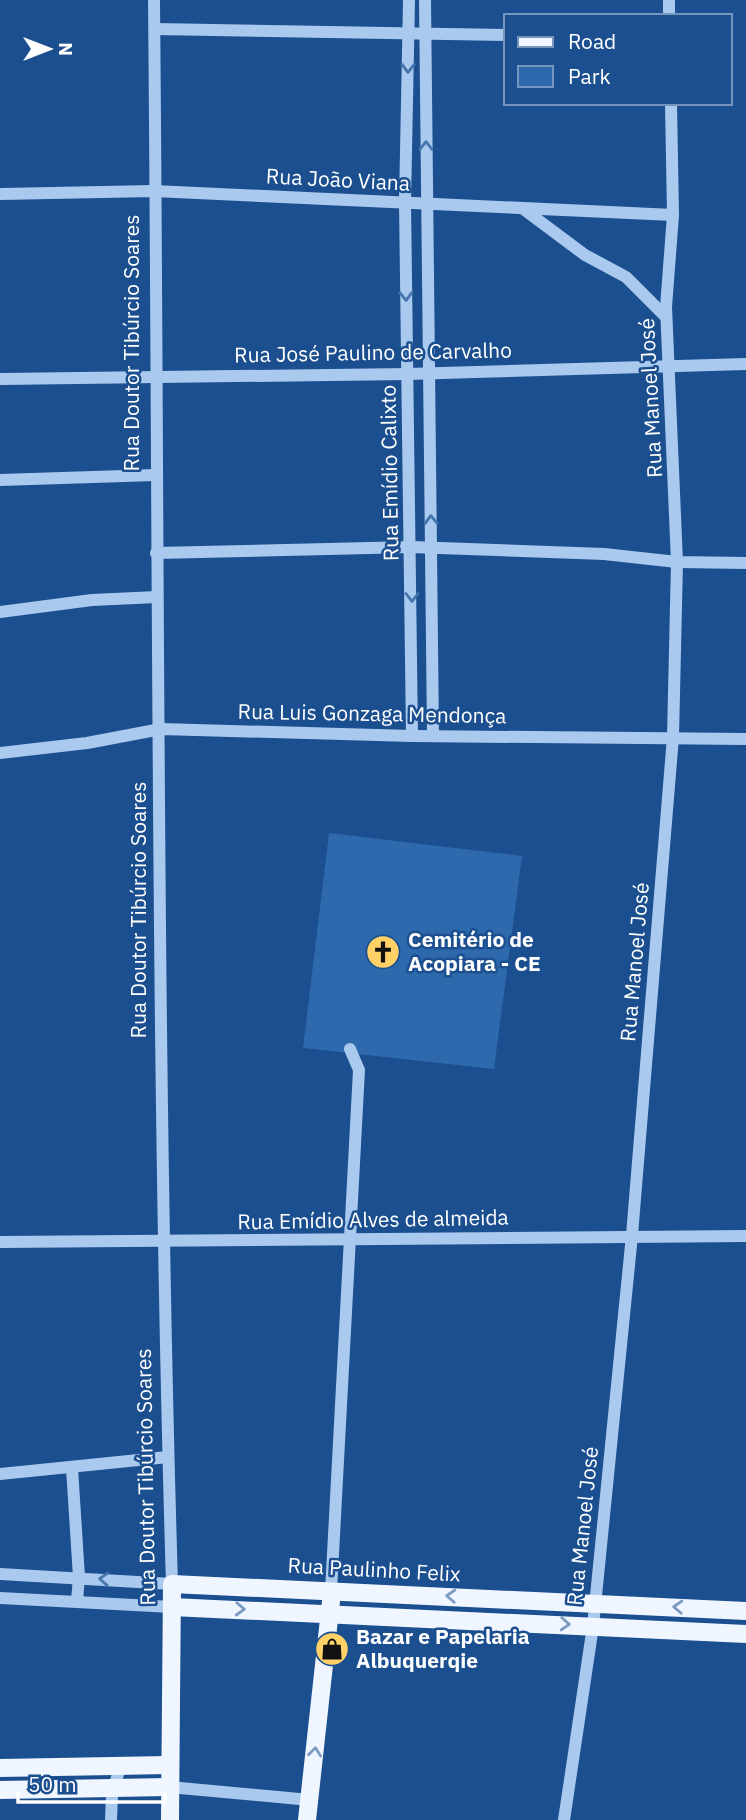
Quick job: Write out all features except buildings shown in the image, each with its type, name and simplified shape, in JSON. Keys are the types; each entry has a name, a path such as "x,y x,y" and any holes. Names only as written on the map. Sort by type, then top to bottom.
{"main road":[{"name":"Rua Paulinho Felix","path":"172,1584 746,1611"},
{"name":"Rua Doutor Tibúrcio Soares","path":"170,1820 172,1584"},
{"path":"307,1820 331,1591"},
{"path":"172,1607 330,1612 746,1634"},
{"path":"169,1765 6,1768 6,1790 169,1787"}],"street":[{"name":"Rua Doutor Tibúrcio Soares","path":"154,0 155,475 161,729 163,1242 172,1584"},
{"name":"Rua Emídio Calixto","path":"409,0 405,202 412,547 412,736"},
{"name":"Rua Emídio Calixto","path":"425,0 433,736"},
{"path":"155,29 504,35"},
{"name":"Rua Manoel José","path":"564,1820 593,1626 632,1235 673,737 677,562 666,317 674,215 671,105"},
{"name":"Rua João Viana","path":"0,194 154,191 674,215"},
{"path":"522,208 585,255 626,277 666,317"},
{"name":"Rua José Paulino de Carvalho","path":"0,379 155,375 408,374 746,364"},
{"path":"0,480 155,475"},
{"path":"156,553 412,547 431,550 604,554 677,562 746,564"},
{"path":"0,612 92,600 157,597"},
{"name":"Rua Luis Gonzaga Mendonça","path":"0,753 87,743 161,729 412,736 746,739"},
{"path":"331,1591 359,1070 350,1049"},
{"name":"Rua Emídio Alves de almeida","path":"0,1242 746,1236"},
{"path":"0,1474 168,1457"},
{"path":"72,1468 79,1577 77,1601"},
{"name":"Rua Paulinho Felix","path":"0,1574 172,1584"},
{"path":"0,1598 172,1607"},
{"path":"111,1820 114,1787 120,1767"},
{"path":"169,1787 310,1800"}],"green space":[{"path":"329,833 522,856 494,1069 303,1048"}],"place":[{"name":"Cemitério de Acopiara - CE","path":"383,952"},
{"name":"Bazar e Papelaria Albuquerqie","path":"332,1649"}]}
